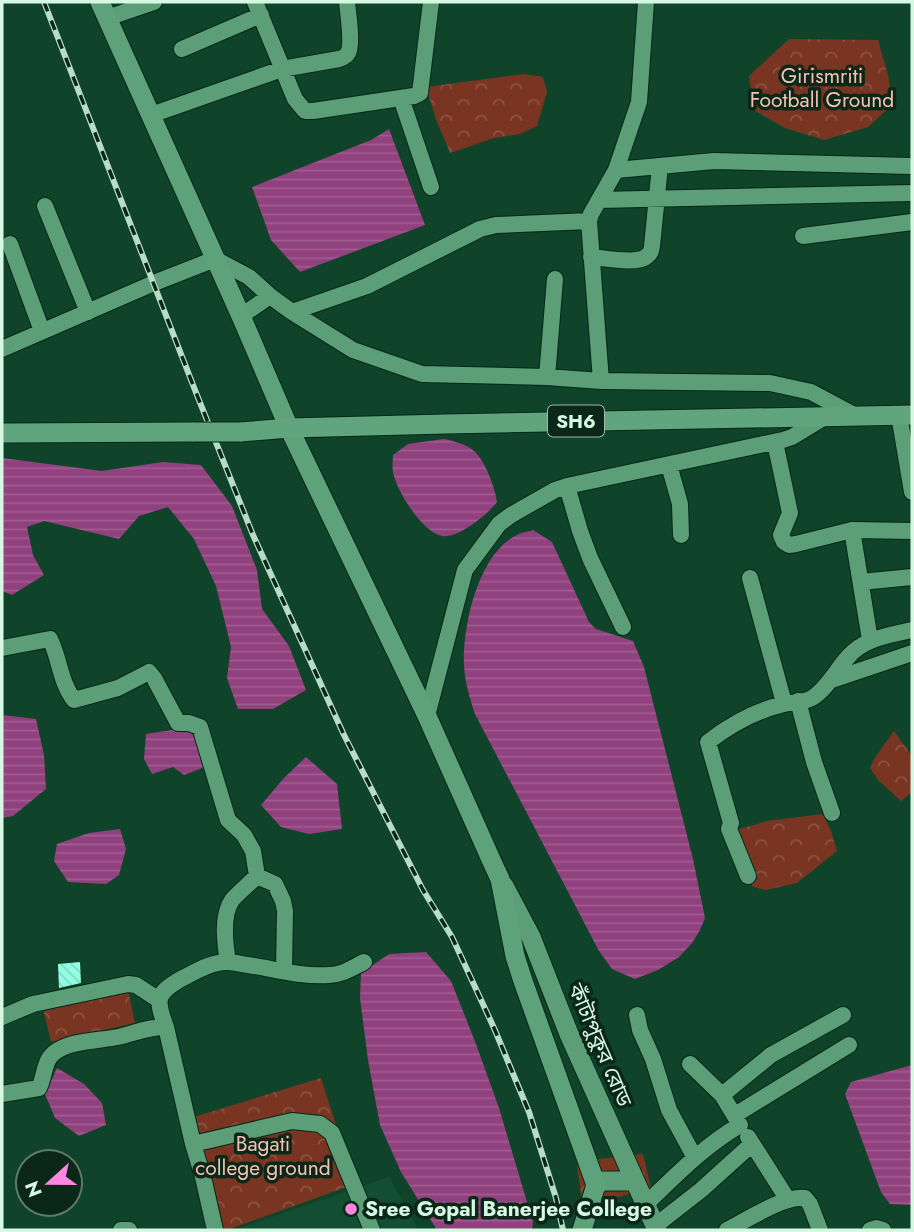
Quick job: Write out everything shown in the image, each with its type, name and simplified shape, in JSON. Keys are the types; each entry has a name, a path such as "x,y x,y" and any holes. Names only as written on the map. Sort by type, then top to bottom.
{"main road":[{"path":"104,10 289,428 427,716 500,879 515,956 596,1185 582,1230"},
{"name":"SH6","path":"2,433 240,432 289,428 638,419 905,415"}],"street":[{"path":"104,10 154,2"},
{"path":"151,115 282,69 346,56 349,43 347,2"},
{"path":"181,49 258,9 295,99 305,111 401,98 420,93 431,2"},
{"path":"601,381 589,221 616,170 639,102 646,2"},
{"path":"401,98 431,187"},
{"path":"616,170 715,161 912,166"},
{"path":"591,257 635,261 650,254 660,166"},
{"path":"599,200 912,193"},
{"path":"45,205 88,312"},
{"path":"292,312 367,286 480,229 496,225 589,221"},
{"path":"803,236 912,222"},
{"path":"10,244 43,331"},
{"path":"2,349 215,259 249,277 292,312 353,350 422,374 601,381 770,383 811,392 856,416"},
{"path":"547,377 555,279"},
{"path":"241,316 270,296"},
{"path":"905,415 912,492"},
{"path":"427,716 465,570 499,524 555,490 567,486 775,442 792,437 825,417"},
{"path":"775,442 790,513 781,535 784,542 789,545 796,544 852,530 912,531"},
{"path":"669,465 680,504 681,535"},
{"path":"567,486 590,558 623,627"},
{"path":"852,530 870,640"},
{"path":"861,582 912,577"},
{"path":"750,579 832,813"},
{"path":"748,876 729,829 731,822 708,742 755,713 812,699 832,680 849,655 870,640 912,630"},
{"path":"2,648 50,639 57,652 68,692 74,700 118,688 149,672 178,723 200,727 228,820 244,835 253,851 257,876"},
{"path":"832,680 912,653"},
{"path":"228,962 228,909 232,900 257,876"},
{"path":"257,876 275,884 283,901 284,970"},
{"name":"কাঁটাপুকুর রোড","path":"500,879 531,937 569,1034 656,1228"},
{"path":"213,1229 203,1177 160,1010 159,1000 164,990 191,974 218,963 228,962 303,975 329,975 342,973 364,962"},
{"path":"2,1017 33,1004 128,984 136,985 159,1000"},
{"path":"722,1095 771,1055 843,1014"},
{"path":"637,1015 669,1110 695,1158"},
{"path":"2,1094 39,1088 49,1058 61,1049 81,1042 119,1037 151,1027 166,1027"},
{"path":"646,1205 737,1120 849,1045"},
{"path":"690,1064 722,1095 788,1200"},
{"path":"193,1144 292,1121 320,1124 332,1133 372,1230"},
{"path":"656,1228 752,1144"},
{"path":"596,1185 603,1181 635,1181"},
{"path":"727,1230 797,1197 805,1198 810,1204 820,1230"},
{"path":"121,1230 129,1230"},
{"path":"870,1230 883,1230"}],"shaded area":[{"path":"389,129 425,225 300,272 271,240 252,187 371,140"},
{"path":"444,439 464,445 475,452 488,472 497,502 480,519 449,536 434,533 418,519 393,472 393,455 408,444"},
{"path":"2,458 102,471 163,462 201,465 232,506 257,570 262,609 289,646 306,690 273,709 238,709 227,678 231,647 216,586 194,539 168,507 139,516 119,539 44,521 27,527 33,555 44,575 12,595 2,591"},
{"path":"533,530 552,542 589,622 596,629 633,641 644,667 693,859 705,918 700,930 679,957 658,970 635,979 612,969 599,951 475,714 467,685 464,666 466,632 475,593 483,574 503,544 519,534"},
{"path":"2,715 36,719 44,755 46,789 13,816 2,818"},
{"path":"186,728 191,730 205,767 184,775 173,767 152,774 144,759 146,734"},
{"path":"306,757 337,784 342,829 309,834 281,827 261,805"},
{"path":"120,829 126,849 119,875 106,884 68,882 54,861 57,844 89,833"},
{"path":"426,952 451,981 476,1044 499,1108 533,1222 532,1230 437,1230 401,1172 380,1125 360,998 361,973 389,954"},
{"path":"912,1065 912,1205 890,1204 881,1192 845,1094 851,1082"},
{"path":"57,1068 84,1084 102,1103 106,1125 79,1136 55,1118 45,1094"},
{"name":"Sree Gopal Banerjee College","path":"389,1177 419,1230 234,1230"}],"green space":[{"name":"Girismriti Football Ground","path":"789,39 878,40 893,104 868,127 824,140 785,128 754,110 749,76"},
{"path":"524,74 543,77 547,92 537,126 520,134 494,138 450,153 426,87"},
{"path":"894,731 912,756 912,792 901,801 878,780 870,768"},
{"path":"823,814 837,851 797,883 766,890 753,887 734,849 733,831 767,821"},
{"path":"127,985 135,1023 51,1042 42,1004"},
{"name":"Bagati college ground","path":"321,1078 355,1184 221,1230 194,1117"},
{"path":"643,1154 651,1188 583,1207 577,1166 599,1159"}],"building":[{"path":"80,962 81,983 59,988 58,964"}],"railway":[{"path":"44,2 253,535 344,735 423,890 452,937 494,1028 529,1112 556,1198 563,1230"}],"place":[{"name":"Sree Gopal Banerjee College","path":"351,1209"}]}
